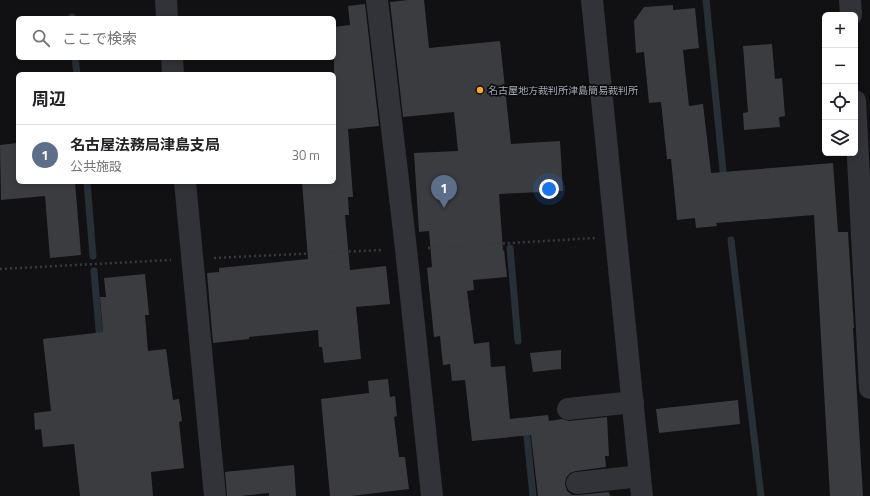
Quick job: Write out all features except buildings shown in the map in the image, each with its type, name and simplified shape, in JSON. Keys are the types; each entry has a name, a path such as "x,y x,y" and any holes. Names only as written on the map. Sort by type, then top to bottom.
{"street":[{"path":"166,0 167,16"},
{"path":"377,0 406,249 432,496"},
{"path":"577,483 641,486 592,0"},
{"path":"850,0 850,12"},
{"path":"172,60 173,72"},
{"path":"856,120 870,388"},
{"path":"185,184 215,496"},
{"path":"568,409 633,402"}],"path":[{"path":"0,269 406,249 616,236"}],"waterway":[{"path":"706,0 724,181"},
{"path":"75,60 77,72"},
{"path":"87,184 93,256"},
{"path":"731,240 761,496"},
{"path":"510,248 518,341"},
{"path":"94,271 100,341"},
{"path":"527,437 533,496"}],"place":[{"name":"名古屋地方裁判所津島簡易裁判所","path":"480,90"},
{"name":"名古屋法務局津島支局","path":"444,208"}]}
